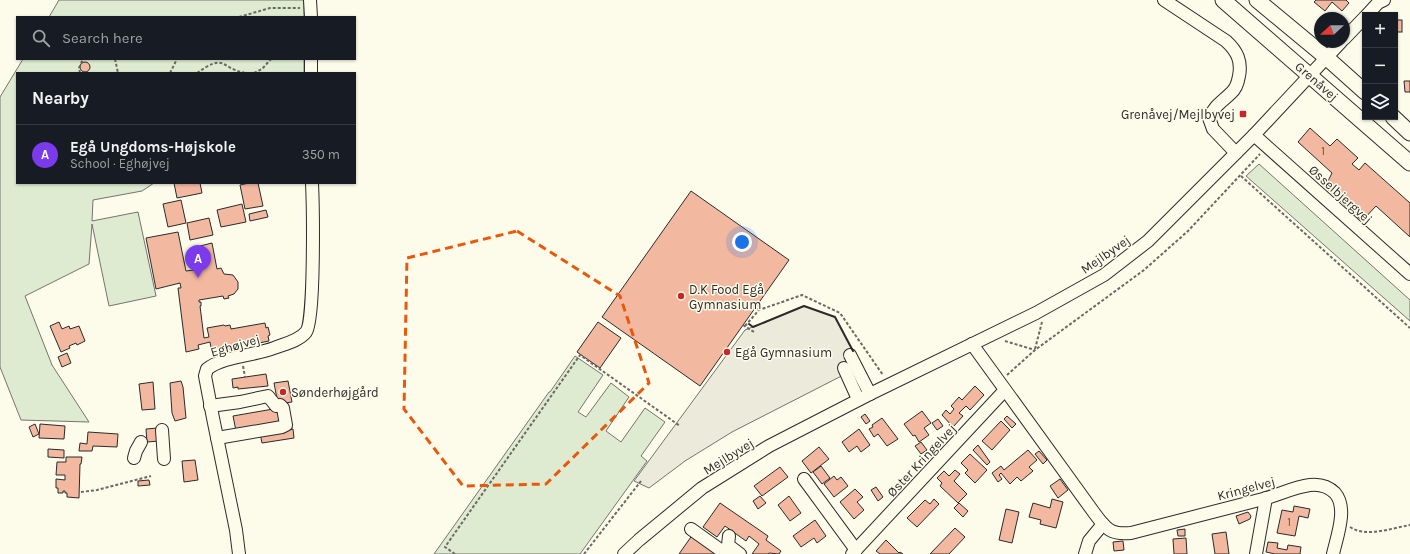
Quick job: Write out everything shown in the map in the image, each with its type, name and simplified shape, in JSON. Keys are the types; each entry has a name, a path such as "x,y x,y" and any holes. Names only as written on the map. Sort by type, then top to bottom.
{"main road":[{"name":"Grenåvej","path":"1224,0 1410,163"},
{"name":"Grenåvej","path":"1257,0 1362,89"},
{"path":"1396,120 1410,132"}],"street":[{"path":"1164,0 1226,41 1234,48 1238,55 1240,71 1236,87 1213,108 1209,118 1213,129 1236,153"},
{"path":"1370,12 1379,1"},
{"path":"1350,33 1362,20"},
{"name":"Mejlbyvej","path":"624,554 702,488 769,446 858,399 1046,307 1104,275 1148,241 1254,135 1336,48"},
{"path":"311,60 311,72"},
{"name":"Øsselbjergvej","path":"1254,135 1410,274"},
{"name":"Eghøjvej","path":"239,554 236,530 205,382 207,369 218,363 276,348 298,339 307,332 312,296 312,184"},
{"name":"Kringelvej","path":"972,344 1108,529 1115,533 1131,533 1309,485 1323,486 1331,489 1338,496 1341,506 1342,514 1333,554"},
{"path":"850,355 870,394"},
{"path":"844,368 858,399"},
{"name":"Øster Kringelvej","path":"804,479 854,552 1003,386"},
{"path":"210,406 268,396 276,406 280,405 283,408 284,412 286,425 282,427 217,438"},
{"path":"162,430 164,459"},
{"path":"134,458 141,442"},
{"path":"1256,554 1271,496"},
{"path":"1085,554 1089,542 1103,524"},
{"path":"690,529 726,554"},
{"path":"729,536 728,545 740,554"}],"path":[{"path":"242,16 270,8 311,8"},
{"path":"80,72 79,68 83,60"},
{"path":"115,60 118,72"},
{"path":"171,72 177,60"},
{"path":"256,72 262,69 270,60"},
{"path":"198,72 214,63 222,62 243,72"},
{"path":"1003,386 1034,350 1144,270 1188,231 1241,176 1266,147"},
{"path":"1241,176 1410,328"},
{"path":"754,332 744,325 759,310 802,295 840,313 881,372 891,383"},
{"path":"1034,350 1046,307"},
{"path":"755,308 759,310"},
{"path":"989,335 1034,350"},
{"path":"455,554 444,547 580,355 680,426"},
{"path":"81,492 97,490 151,476"},
{"path":"584,554 641,481"},
{"path":"1342,514 1349,526 1354,530 1362,532 1373,532 1410,525"}],"highlighted area":[{"path":"517,231 620,296 649,383 546,484 463,486 404,409 407,258"}],"green space":[{"path":"59,0 304,0 304,16 50,16"},
{"path":"22,60 304,60 304,72 16,72 16,184 152,184 142,191 93,200 92,221 138,212 156,296 109,306 92,224 89,264 25,296 52,365 89,422 21,420 0,367 0,97"},
{"path":"1259,164 1410,300 1410,321 1246,176"},
{"path":"575,356 603,375 578,412 586,417 611,383 629,397 606,431 621,442 645,408 665,422 641,456 647,461 580,554 434,554 550,392"}],"shaded area":[{"path":"804,306 835,317 861,366 732,432 685,461 649,488 634,481 745,330"}],"building":[{"path":"1316,0 1346,0 1349,3 1342,11 1332,2 1325,11 1314,2"},
{"path":"1398,20 1402,20 1402,32 1398,32"},
{"path":"83,62 87,62 89,63 89,71 83,72 80,69 80,65"},
{"path":"1404,81 1410,81 1410,92 1405,92"},
{"path":"1310,128 1330,146 1337,139 1358,158 1352,164 1359,170 1365,163 1410,203 1410,237 1376,206 1362,221 1325,187 1332,173 1298,142"},
{"path":"174,184 200,184 202,193 177,198"},
{"path":"258,184 263,206 245,209 240,185"},
{"path":"691,191 789,260 700,386 602,317"},
{"path":"181,200 186,223 168,227 163,204"},
{"path":"242,204 246,222 221,227 217,210"},
{"path":"266,210 268,217 250,221 249,214"},
{"path":"209,218 213,235 190,240 187,223"},
{"path":"178,232 186,271 201,269 204,267 200,246 212,243 217,269 221,268 224,274 233,275 238,282 238,289 234,294 228,296 229,298 224,299 223,296 199,300 199,302 201,302 200,306 204,338 209,337 207,328 230,325 231,329 265,323 266,328 268,327 270,335 268,336 269,341 254,344 253,342 229,347 230,349 212,353 210,342 198,345 199,349 186,352 178,288 181,288 180,283 156,289 146,238"},
{"path":"59,322 62,329 69,326 70,329 79,326 85,341 77,345 76,343 69,346 70,348 61,352 50,326"},
{"path":"598,322 621,338 600,368 577,352"},
{"path":"67,353 71,363 62,367 58,357"},
{"path":"266,374 268,386 238,389 238,387 233,388 232,379"},
{"path":"181,381 186,418 175,421 172,413 170,383"},
{"name":"Sønderhøjgård","path":"288,381 292,402 278,404 274,383"},
{"path":"153,382 155,409 142,410 139,384"},
{"path":"975,386 984,395 970,410 966,406 959,413 963,416 953,427 942,415 946,410 950,414 954,409 951,406 959,397 962,400"},
{"path":"279,408 282,423 236,431 233,416"},
{"path":"922,411 931,423 924,428 929,435 919,442 915,435 913,436 904,424"},
{"path":"865,414 870,421 866,424 861,417"},
{"path":"1007,416 1016,424 1012,428 1004,419"},
{"path":"882,418 898,439 887,446 878,434 874,437 869,429"},
{"path":"938,419 943,426 937,430 932,423"},
{"path":"1001,421 1010,430 992,450 982,441"},
{"path":"35,424 39,434 33,437 29,427"},
{"path":"40,424 65,426 64,439 39,438"},
{"path":"158,428 159,441 147,442 146,429"},
{"path":"293,429 294,438 262,443 260,433"},
{"path":"859,429 870,445 861,452 857,446 849,452 842,442"},
{"path":"88,432 118,434 117,447 93,446 92,451 79,451 80,443 87,444"},
{"path":"921,442 927,450 921,454 915,446"},
{"path":"978,445 990,462 987,465 973,450"},
{"path":"819,447 829,459 811,473 802,461"},
{"path":"48,449 64,450 64,458 48,457"},
{"path":"1028,450 1037,460 1029,467 1033,471 1021,481 1017,477 1010,484 1001,473 999,475 1002,479 998,482 992,473 1001,466 1004,470"},
{"path":"1039,451 1047,460 1043,464 1035,454"},
{"path":"970,454 987,470 975,483 965,473 968,470 961,463"},
{"path":"66,457 82,457 80,464 79,498 67,497 67,493 65,493 65,491 63,491 63,493 58,493 58,488 56,488 56,479 65,480 65,475 56,475 57,462 66,462"},
{"path":"195,460 198,480 184,482 182,461"},
{"path":"821,466 830,478 822,484 813,472"},
{"path":"780,467 788,477 762,496 754,486"},
{"path":"955,470 960,474 954,481 967,494 958,503 940,486 942,483 937,478 944,471 949,476"},
{"path":"834,476 837,480 841,477 848,486 834,497 824,484"},
{"path":"1060,479 1068,490 1058,498 1050,486"},
{"path":"149,480 150,485 138,486 138,481"},
{"path":"876,487 883,497 878,501 871,490"},
{"path":"855,489 863,497 857,502 864,510 854,519 840,502"},
{"path":"760,496 766,503 758,509 753,501"},
{"path":"789,496 801,513 790,521 778,505"},
{"path":"934,499 939,504 917,527 907,518 925,500 930,504"},
{"path":"1052,499 1063,502 1056,528 1040,524 1041,520 1029,517 1033,503 1050,508"},
{"path":"720,503 768,536 766,540 781,551 779,554 752,554 759,544 749,536 746,541 725,526 717,537 703,527"},
{"path":"959,503 968,511 963,517 954,508"},
{"path":"1294,506 1310,509 1308,518 1299,516 1295,536 1277,533 1282,510 1293,512"},
{"path":"1006,509 1019,512 1012,543 999,540"},
{"path":"1248,512 1251,516 1250,519 1239,524 1236,516"},
{"path":"815,520 826,536 817,543 814,538 801,547 793,536"},
{"path":"955,528 965,537 949,554 930,554"},
{"path":"1185,529 1185,536 1178,536 1177,530"},
{"path":"1226,532 1229,554 1215,554 1212,534"},
{"path":"693,534 721,554 679,554"},
{"path":"1186,538 1187,554 1174,554 1173,539"},
{"path":"886,540 899,553 900,552 903,554 880,554 876,551"},
{"path":"1123,541 1124,550 1114,551 1113,542"},
{"path":"1268,542 1278,543 1277,548 1287,550 1288,545 1301,547 1300,554 1275,554 1266,552"}],"wall":[{"path":"749,324 753,327 804,306 835,317 853,351"}],"place":[{"name":"Grenåvej/Mejlbyvej","path":"1243,114"},
{"name":"Egå Ungdoms-Højskole","path":"198,278"},
{"name":"D.K Food Egå Gymnasium","path":"681,296"},
{"name":"Egå Gymnasium","path":"727,352"},
{"name":"Sønderhøjgård","path":"283,392"}]}
